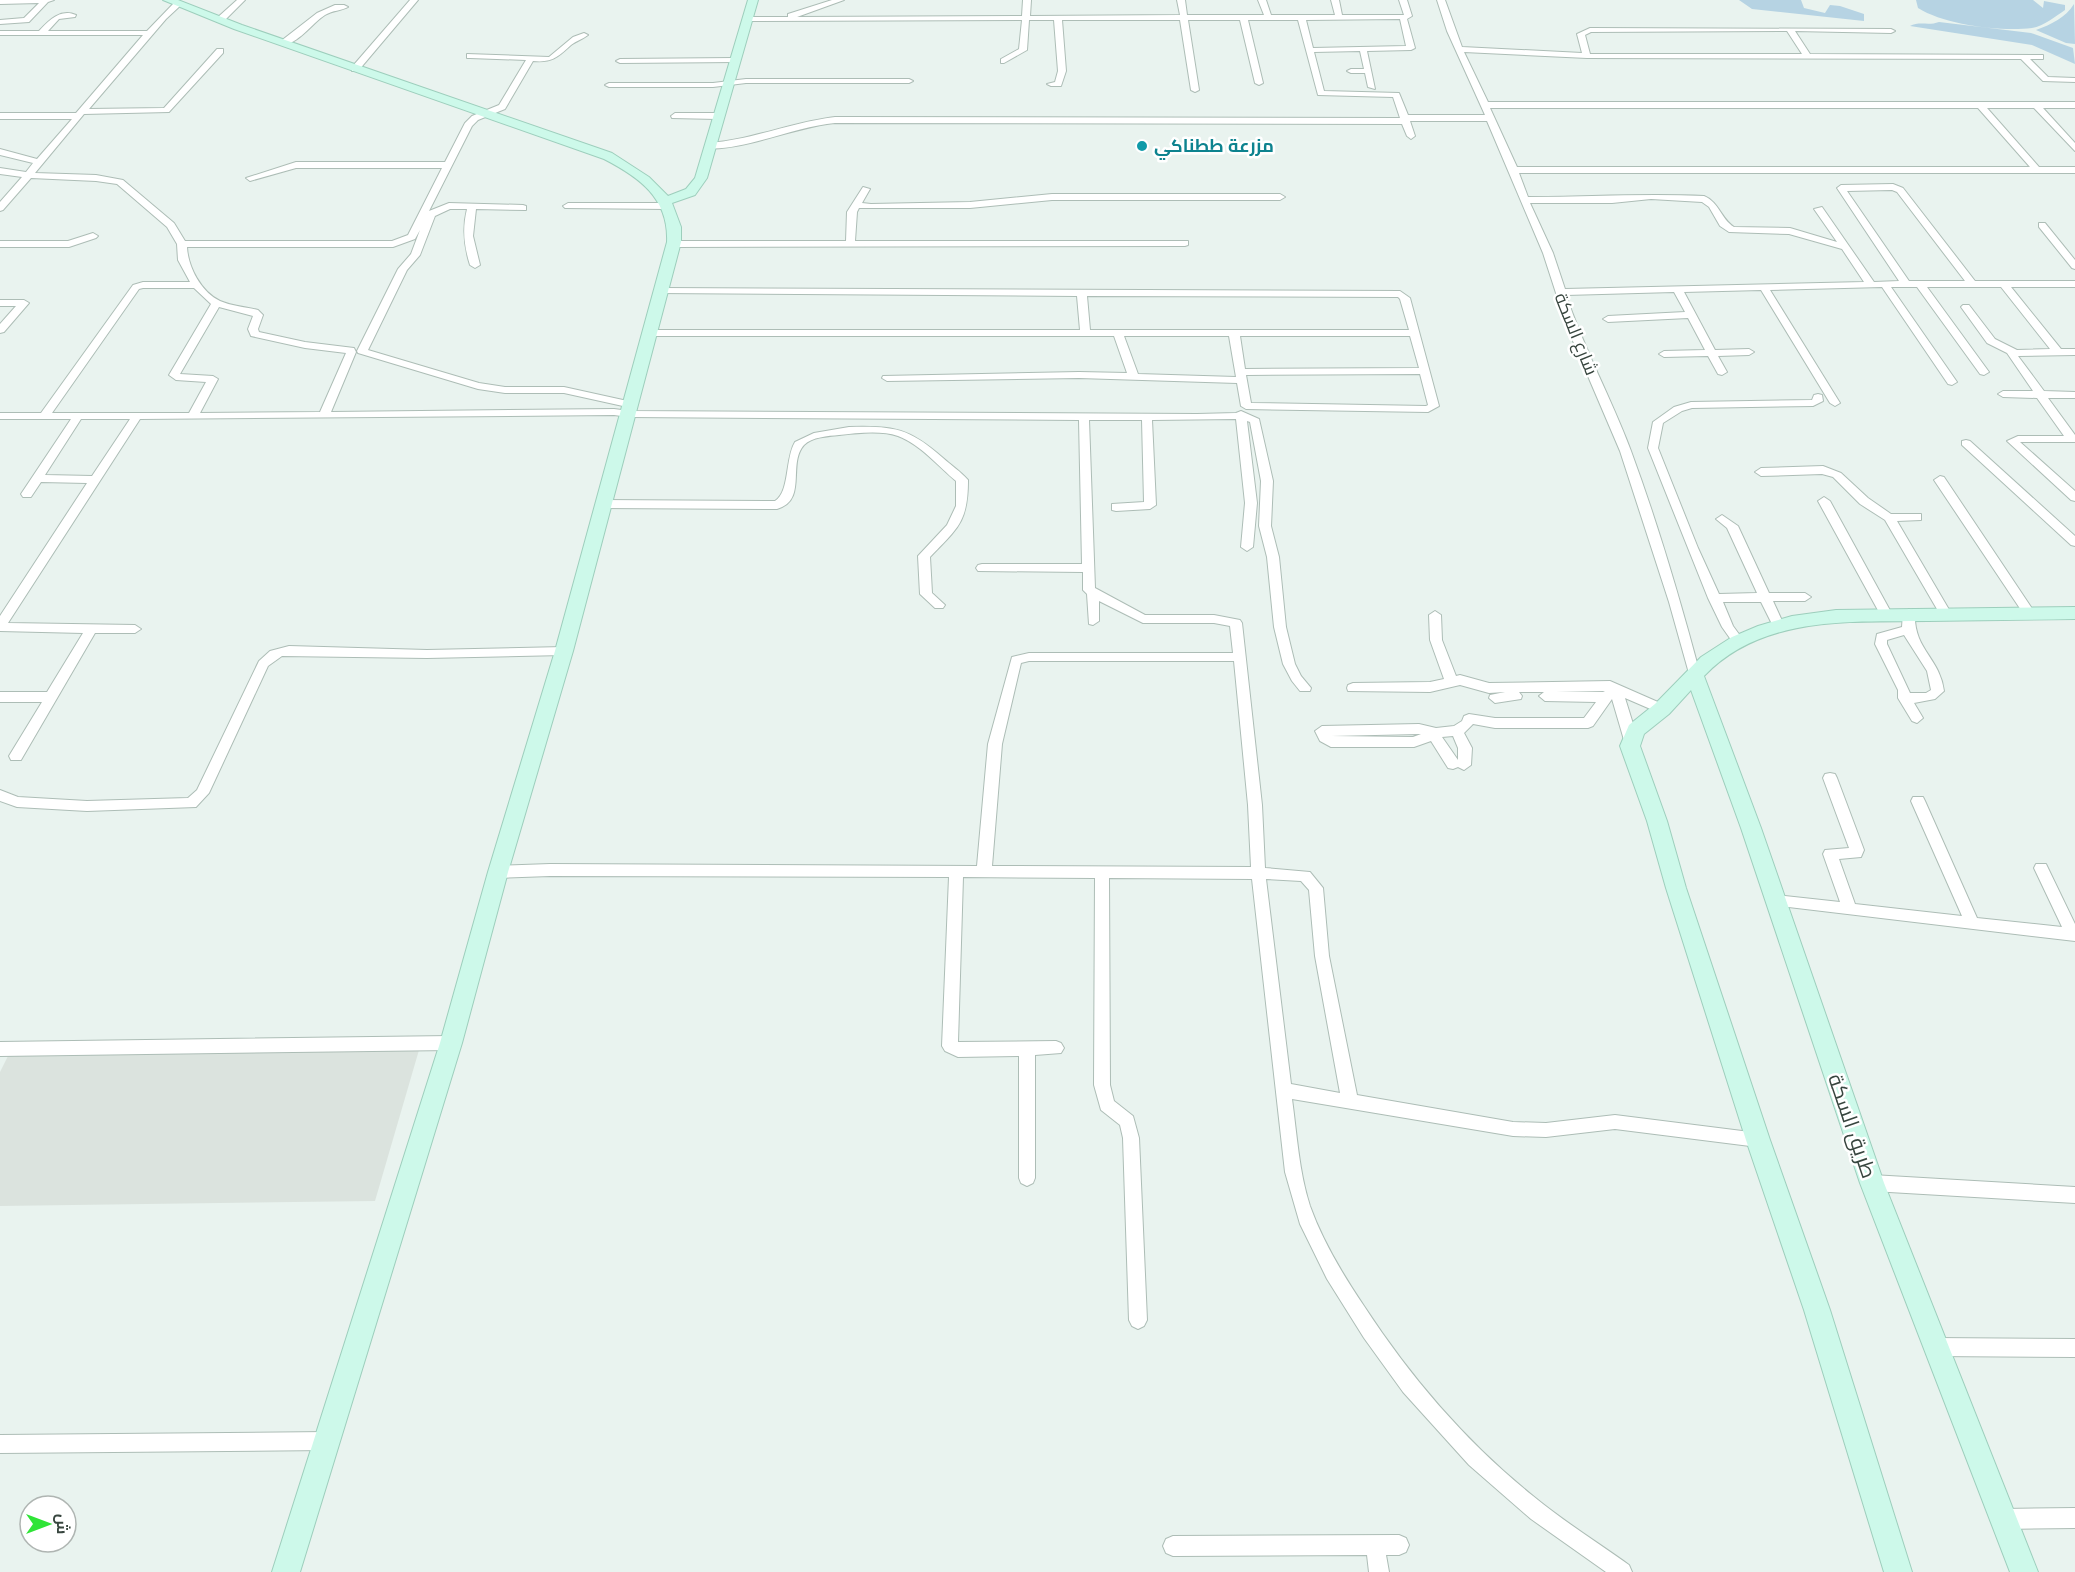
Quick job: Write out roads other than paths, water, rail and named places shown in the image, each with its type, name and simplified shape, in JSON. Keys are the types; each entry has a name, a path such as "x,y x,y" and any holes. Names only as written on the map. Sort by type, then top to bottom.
{"main road":[{"path":"666,205 678,205 698,185 753,0"},
{"path":"173,2 355,69 589,148 623,163 642,177 666,205 675,234 631,410 602,504 564,651 498,872 451,1043 286,1572"},
{"path":"666,205 676,194 698,185"},
{"path":"1898,1572 1813,1299 1758,1140 1676,888 1657,821 1632,753 1631,740 1635,730 1662,709 1694,674 1717,654 1738,641 1778,626 1821,617 1886,614 1908,622 1945,613 2075,612"},
{"name":"طريق السكة","path":"1694,674 1776,901 1872,1183 1934,1347 2024,1572"}],"street":[{"path":"220,20 241,0"},
{"path":"355,69 414,0"},
{"path":"781,19 840,0"},
{"path":"1004,62 1023,50 1027,0"},
{"path":"1181,0 1195,90"},
{"path":"1262,0 1268,17"},
{"path":"1335,0 1339,17"},
{"path":"747,19 1403,18 1408,16 1402,0"},
{"name":"شارع السكة","path":"1441,0 1459,49 1486,105 1488,118 1514,170 1524,200 1548,253 1559,292 1625,451 1675,602 1694,674"},
{"path":"0,2 48,1"},
{"path":"0,22 26,20 48,1"},
{"path":"802,1 804,11"},
{"path":"0,208 150,33 173,2"},
{"path":"284,43 298,35 317,16 333,7 344,7"},
{"path":"41,33 57,17 72,15"},
{"path":"1243,17 1259,83"},
{"path":"1301,17 1321,93 1396,94 1411,136"},
{"path":"1310,50 1411,48 1403,18"},
{"path":"1051,84 1058,84 1062,71 1059,19"},
{"path":"1587,56 1581,34 1585,31 1789,29 1892,31"},
{"path":"1789,29 1808,57"},
{"path":"0,33 150,33"},
{"path":"470,56 540,60 555,58 570,41 584,35"},
{"path":"1363,49 1372,87"},
{"path":"1459,49 1587,56 2040,57"},
{"path":"0,116 166,110 220,51"},
{"path":"2023,57 2046,79 2075,80"},
{"path":"182,244 396,244 412,237 468,125 475,118 502,107 531,58"},
{"path":"621,61 734,60"},
{"path":"1351,71 1367,71"},
{"path":"609,85 909,81"},
{"path":"1486,105 2075,105"},
{"path":"1980,105 2037,170"},
{"path":"2036,105 2075,148"},
{"path":"675,116 717,116"},
{"path":"709,146 735,144 809,124 835,120 1401,122 1405,118 1488,118"},
{"path":"0,152 37,165"},
{"path":"0,171 37,165"},
{"path":"250,178 296,165 447,165"},
{"path":"1514,170 2075,170"},
{"path":"0,171 120,182 171,225 182,244 183,260 196,285 216,303 258,315 253,329 255,334 305,345 350,350 324,415"},
{"path":"1906,284 1840,188 1900,190 1972,284"},
{"path":"850,244 852,212 866,189"},
{"path":"0,194 12,193"},
{"path":"1524,200 1612,200 1651,196 1704,199 1712,202 1727,228 1732,230 1790,231 1845,247"},
{"path":"856,205 871,207 970,205 1052,197 1280,197"},
{"path":"568,206 666,205"},
{"path":"523,208 449,206 431,214 415,255 404,269 386,301 362,349 363,353 478,386 505,390 564,390 631,410"},
{"path":"472,207 467,230 474,265"},
{"path":"1819,209 1871,285"},
{"path":"2042,225 2075,266"},
{"path":"0,244 69,244 93,236"},
{"path":"673,244 1185,243"},
{"path":"1559,292 1906,284 2075,284"},
{"path":"1920,284 1984,372"},
{"path":"2004,284 2058,352"},
{"path":"44,416 136,288 143,285 196,285"},
{"path":"1885,285 1952,382"},
{"path":"1764,288 1835,403"},
{"path":"1677,289 1722,372"},
{"path":"661,291 1400,294 1405,298 1434,406 1428,409 1248,407 1244,405 1233,333"},
{"path":"1082,292 1085,333"},
{"path":"0,303 24,303 0,330"},
{"path":"193,416 213,379 174,375 216,303"},
{"path":"1966,307 1991,341 2014,353 2075,352"},
{"path":"1608,319 1692,315"},
{"path":"649,333 1413,333"},
{"path":"1118,333 1134,377"},
{"path":"1664,354 1749,352"},
{"path":"2014,353 2013,357 2073,439"},
{"path":"887,378 1020,375 1239,376 1424,371"},
{"path":"2003,394 2075,395"},
{"path":"1738,641 1728,627 1714,598 1653,448 1658,422 1688,405 1813,403 1818,401 1818,397"},
{"path":"0,416 324,415 631,410 1147,417 1242,414 1255,421 1263,468 1267,477 1266,533 1272,555 1279,618 1290,672 1296,682 1305,688"},
{"path":"1242,414 1251,515 1247,547"},
{"path":"27,494 78,416"},
{"path":"0,626 137,416"},
{"path":"1084,416 1089,536 1088,568 1089,587 1093,593 1143,619 1214,619 1236,623 1255,805 1258,873 1283,1090 1298,1197 1311,1230 1334,1275 1378,1346 1406,1384 1449,1433 1525,1502 1622,1572"},
{"path":"1116,507 1150,505 1147,417"},
{"path":"602,504 777,505 783,503 789,496 794,455 800,443 808,436 846,431 901,433 962,480 962,506 952,526 924,556 926,594 939,605"},
{"path":"2072,492 2012,441 2018,439 2073,439"},
{"path":"1966,443 2075,542"},
{"path":"1248,468 1263,468"},
{"path":"1761,472 1829,470 1837,475 1864,501 1889,518 1945,613"},
{"path":"37,478 96,480"},
{"path":"1940,480 2029,613"},
{"path":"1824,501 1886,614"},
{"path":"1251,515 1265,516"},
{"path":"1889,518 1917,517"},
{"path":"1722,519 1732,526 1778,626"},
{"path":"982,568 1088,568"},
{"path":"1093,593 1093,621"},
{"path":"1714,598 1805,597"},
{"path":"1435,615 1436,640 1451,681"},
{"path":"1904,698 1923,699 1934,696 1938,692 1935,673 1922,656 1908,622 1881,637 1881,644 1904,690 1904,698 1917,718"},
{"path":"0,626 135,629"},
{"path":"16,756 91,629"},
{"path":"0,795 17,802 44,804 180,804 196,800 202,794 263,664 273,653 289,650 427,654 564,651"},
{"path":"984,872 995,744 1016,660 1029,657 1240,657"},
{"path":"1353,688 1430,687 1451,681 1469,682 1489,688 1610,686 1631,740"},
{"path":"1357,736 1419,729 1432,732 1457,731 1467,724 1469,719 1494,723 1588,723 1611,693"},
{"path":"1495,698 1611,693 1662,709"},
{"path":"0,697 52,697"},
{"path":"1432,732 1459,764 1465,748 1457,731"},
{"path":"1830,778 1857,850 1856,853 1830,854 1850,910"},
{"path":"1918,801 1972,923"},
{"path":"2041,868 2074,935"},
{"path":"498,872 550,870 1102,872 1258,873 1305,876 1316,888 1322,956 1350,1102"},
{"path":"956,872 950,1046 958,1050 1056,1048"},
{"path":"1102,872 1101,1084 1107,1105 1126,1121 1131,1138 1138,1320"},
{"path":"1776,901 2074,935"},
{"path":"0,1049 451,1043"},
{"path":"1027,1049 1027,1178"},
{"path":"1283,1090 1513,1129 1546,1130 1615,1122 1758,1140"},
{"path":"1872,1183 2075,1195"},
{"path":"1934,1347 2075,1348"},
{"path":"0,1444 327,1441"},
{"path":"2003,1519 2075,1518"},
{"path":"1375,1545 1378,1572"},
{"path":"1173,1546 1399,1545"}],"place":[{"name":"مزرعة ططناكي","path":"1142,146"}]}
